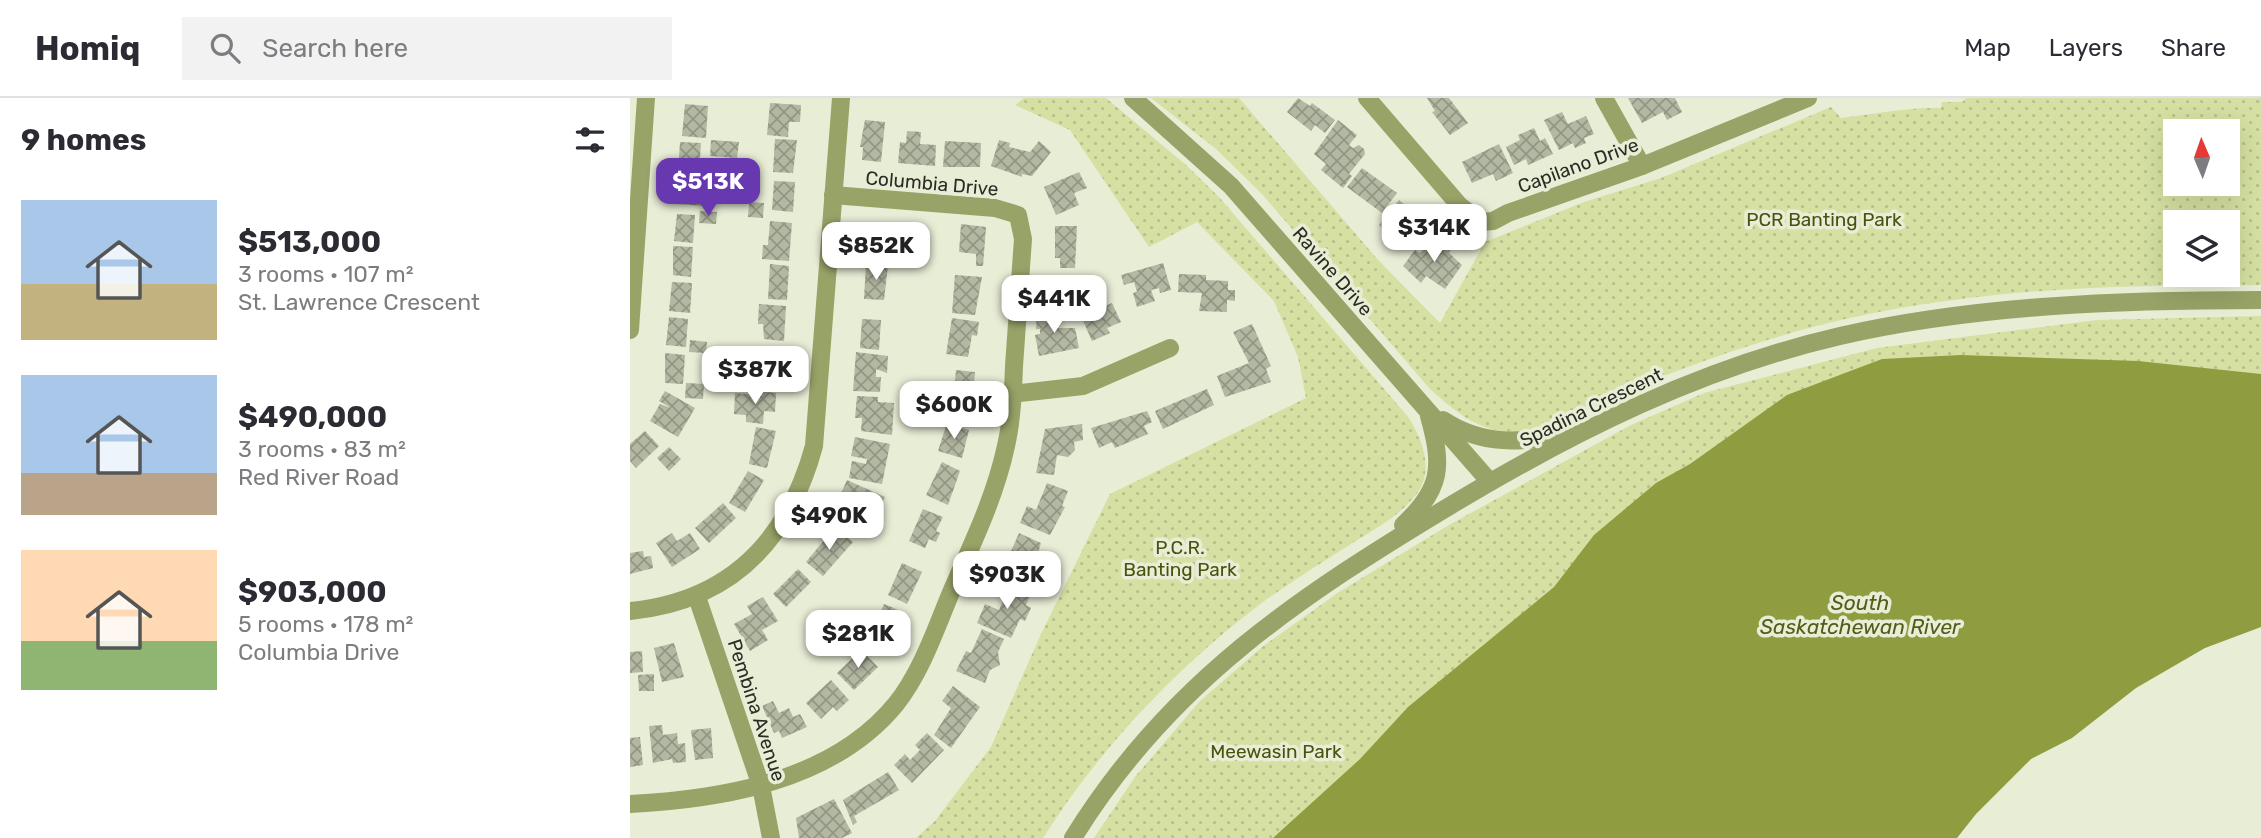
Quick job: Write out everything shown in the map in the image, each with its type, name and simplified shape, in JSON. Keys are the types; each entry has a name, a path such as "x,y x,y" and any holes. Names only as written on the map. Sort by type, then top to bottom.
{"street":[{"path":"630,330 646,98"},
{"path":"630,611 671,605 697,597 720,585 763,548 786,517 804,483 814,446 841,98"},
{"name":"Ravine Drive","path":"1133,98 1231,186 1490,482"},
{"name":"Capilano Drive","path":"1367,98 1460,206 1481,222 1493,221 1508,212 1642,166 1808,98"},
{"path":"1604,98 1642,166"},
{"name":"Columbia Drive","path":"630,804 708,798 761,786 825,758 863,735 896,703 921,662 985,516 1007,442 1023,239 1018,215 995,208 834,195"},
{"name":"Spadina Crescent","path":"1073,838 1143,740 1207,674 1267,624 1330,578 1490,482 1584,430 1660,394 1733,366 1864,331 1956,317 2072,306 2261,300"},
{"path":"1012,394 1083,386 1170,348"},
{"path":"1427,409 1456,429 1493,441 1538,440 1584,430"},
{"path":"1378,549 1423,507 1435,483 1438,451 1427,409"},
{"name":"Pembina Avenue","path":"697,597 761,786 771,838"}],"green space":[{"name":"P.C.R. Banting Park","path":"1024,98 1106,98 1186,165 1219,197 1409,418 1419,437 1426,467 1421,487 1393,517 1267,599 1173,679 1116,739 1043,838 916,838 935,821 991,747 1041,634 1110,494 1306,398 1298,357 1274,301 1197,222 1149,247 1070,130 1015,105"},
{"name":"PCR Banting Park","path":"1151,98 1239,98 1379,261 1440,323 1485,242 1584,202 1661,178 1831,107 1841,118 1941,108 1942,102 1962,102 1967,98 2261,98 2261,285 2240,285 2240,210 2163,210 2163,286 2081,289 1960,299 1842,320 1784,335 1679,370 1644,384 1587,413 1557,425 1527,432 1498,430 1474,422 1430,389 1263,195 1216,149"},
{"name":"Meewasin Park","path":"2261,316 2261,379 1310,838 1094,838 1135,777 1199,702 1262,647 1339,592 1449,525 1629,426 1704,393 1877,348 2097,320"}],"water":[{"name":"South Saskatchewan River","path":"1961,355 2138,361 2261,374 2261,627 2205,648 2136,688 2072,738 2031,759 1976,814 1957,838 1273,838 1360,759 1408,707 1554,587 1594,535 1656,483 1690,464 1787,395 1882,359"}],"building":[{"path":"1298,98 1310,106 1312,103 1335,120 1325,133 1315,125 1311,131 1287,112"},
{"path":"1427,98 1449,98 1468,123 1450,135 1432,112 1435,111"},
{"path":"1628,98 1675,98 1682,112 1667,120 1663,112 1642,123"},
{"path":"770,103 801,105 800,122 789,122 788,137 767,135"},
{"path":"685,104 708,106 706,138 682,136"},
{"path":"1562,112 1568,124 1586,116 1594,134 1584,138 1586,143 1575,148 1573,143 1559,150 1544,120"},
{"path":"865,120 885,122 881,162 862,160 863,147 860,147"},
{"path":"1338,120 1357,135 1349,145 1353,148 1359,145 1365,154 1349,174 1352,176 1343,188 1321,170 1326,164 1314,154"},
{"path":"1534,128 1540,141 1545,138 1553,154 1528,165 1526,159 1514,165 1506,147 1520,140 1518,135"},
{"path":"907,131 921,132 920,144 936,145 935,166 898,163 900,142 906,143"},
{"path":"775,139 797,140 793,173 773,172"},
{"path":"711,140 739,142 737,158 710,156"},
{"path":"999,140 1010,143 1009,147 1030,152 1039,141 1051,152 1032,176 1022,174 1022,177 991,166"},
{"path":"945,141 981,143 980,167 943,167"},
{"path":"680,142 701,143 699,172 678,171"},
{"path":"1499,144 1513,173 1496,181 1493,174 1472,183 1462,162"},
{"path":"1362,168 1397,193 1382,213 1347,187"},
{"path":"1079,172 1087,188 1074,193 1079,205 1056,215 1044,187"},
{"path":"691,177 707,178 705,206 676,204 678,186 690,187"},
{"path":"774,181 795,182 793,212 772,210"},
{"path":"1399,200 1413,211 1404,222 1420,235 1410,247 1400,239 1396,245 1379,225"},
{"path":"749,202 764,203 763,218 748,217"},
{"path":"700,211 717,212 716,224 699,223"},
{"path":"677,214 695,215 693,243 674,241"},
{"path":"770,221 792,223 789,261 762,259 763,245 768,245"},
{"path":"961,224 986,227 983,266 976,266 976,254 959,252"},
{"path":"1055,226 1077,226 1075,268 1060,268 1060,258 1055,258"},
{"path":"869,231 908,233 906,254 867,251"},
{"path":"1439,240 1451,249 1449,253 1462,265 1445,289 1426,276 1421,283 1403,266 1415,250 1420,253 1427,243 1433,247"},
{"path":"673,246 693,247 691,277 673,275"},
{"path":"1163,263 1171,290 1160,293 1159,288 1151,290 1155,301 1137,307 1133,293 1137,292 1134,282 1124,285 1121,275"},
{"path":"770,264 789,266 787,300 768,299"},
{"path":"866,264 888,265 884,300 864,299"},
{"path":"1179,274 1206,275 1206,280 1228,281 1228,290 1235,290 1235,301 1227,300 1227,312 1199,311 1202,293 1178,292"},
{"path":"955,275 982,277 975,315 952,313"},
{"path":"672,282 692,283 690,313 669,311"},
{"path":"1112,303 1121,322 1107,328 1110,333 1092,341 1081,316"},
{"path":"759,304 786,306 784,341 764,339 763,324 758,324"},
{"path":"1037,310 1055,312 1054,328 1075,328 1079,348 1039,356 1035,335 1040,334 1040,329 1036,329"},
{"path":"669,317 688,319 686,347 666,345"},
{"path":"952,318 979,322 977,336 972,335 968,357 946,354"},
{"path":"862,319 881,320 879,350 860,348"},
{"path":"1252,324 1271,366 1266,369 1271,382 1225,397 1217,376 1249,363 1233,332"},
{"path":"690,340 707,342 706,353 689,352"},
{"path":"856,352 888,356 887,373 876,369 876,377 881,377 880,392 853,391"},
{"path":"665,353 685,355 683,384 665,383"},
{"path":"760,355 778,356 777,385 749,383 750,364 759,364"},
{"path":"956,370 975,372 971,416 952,415"},
{"path":"686,383 704,384 703,399 685,398"},
{"path":"1207,389 1214,405 1163,429 1155,411"},
{"path":"665,391 695,408 678,437 650,421 660,404 671,408 659,401"},
{"path":"757,391 776,393 775,412 764,411 763,424 746,422 746,415 734,414 735,393 757,395"},
{"path":"857,396 878,397 878,402 894,403 892,435 861,431 862,418 855,418"},
{"path":"1147,411 1152,422 1144,426 1148,434 1115,448 1112,442 1099,448 1091,428"},
{"path":"1082,424 1083,440 1074,442 1075,450 1068,457 1057,455 1054,475 1036,473 1045,429"},
{"path":"946,426 969,430 962,458 938,451"},
{"path":"756,427 776,431 767,468 749,464"},
{"path":"645,431 659,446 636,468 630,461 630,444"},
{"path":"855,437 890,444 882,484 849,478 852,461 866,464 867,459 851,456"},
{"path":"669,447 681,459 669,471 657,458"},
{"path":"942,462 960,471 948,505 926,495"},
{"path":"748,471 764,480 745,512 729,503"},
{"path":"847,480 885,497 868,535 841,523 850,503 839,498"},
{"path":"1047,483 1068,491 1062,506 1065,507 1050,535 1020,523 1027,506 1036,510"},
{"path":"723,503 736,518 709,543 695,528"},
{"path":"923,509 943,517 936,531 940,533 936,542 929,539 925,548 909,541"},
{"path":"835,527 853,542 823,576 806,562"},
{"path":"672,533 677,541 690,533 700,549 672,567 656,543"},
{"path":"1019,533 1041,543 1035,563 1030,570 1022,566 1017,578 1002,572"},
{"path":"643,551 644,557 651,556 653,568 630,574 630,553"},
{"path":"902,563 922,572 907,604 888,595"},
{"path":"798,569 811,582 786,607 773,594"},
{"path":"1011,582 1032,591 1026,605 1031,608 1025,621 1020,619 1011,638 977,623 985,604 999,610"},
{"path":"763,597 778,621 762,630 768,640 750,651 734,624 752,614 747,606"},
{"path":"884,604 903,612 888,645 870,636"},
{"path":"982,629 1004,639 998,652 1000,665 990,670 985,683 956,671 966,651 971,653"},
{"path":"674,643 684,677 662,682 654,648"},
{"path":"861,650 878,667 854,690 837,673"},
{"path":"642,651 643,672 630,673 630,652"},
{"path":"654,674 654,691 639,691 638,675"},
{"path":"831,680 849,700 837,711 833,707 821,719 806,703"},
{"path":"953,686 980,707 951,748 934,735 951,708 942,701"},
{"path":"773,701 779,713 789,708 793,717 800,714 807,727 782,738 779,731 774,733 762,706"},
{"path":"662,725 663,735 677,733 678,744 685,743 686,762 673,763 672,759 653,763 649,726"},
{"path":"711,728 713,758 695,760 691,730"},
{"path":"927,733 944,750 912,783 894,765 905,754 910,760 920,750 915,745"},
{"path":"640,737 643,765 630,767 630,738"},
{"path":"888,772 899,790 854,816 857,822 853,825 843,800"},
{"path":"834,799 852,833 842,838 799,838 796,818"}]}
